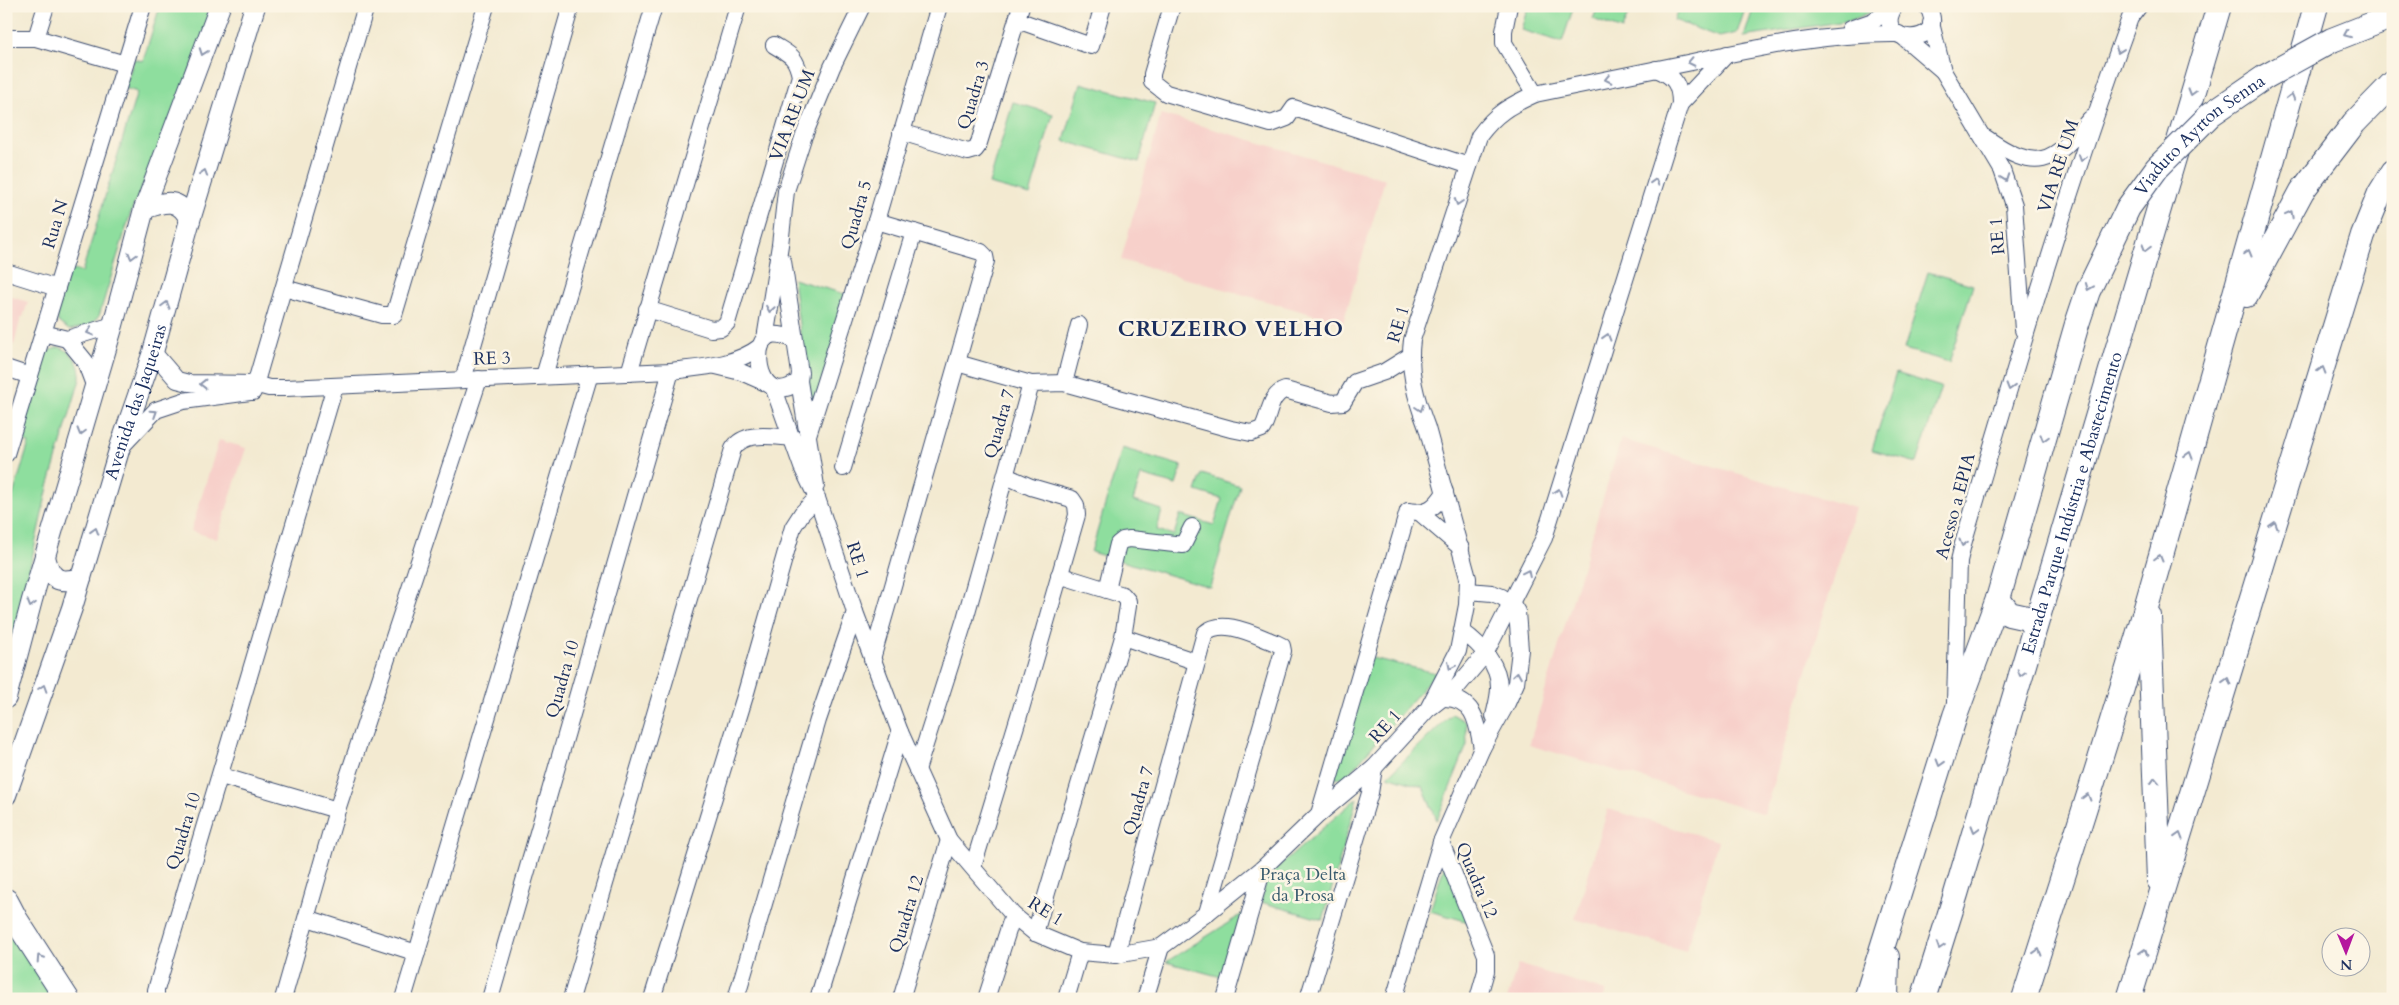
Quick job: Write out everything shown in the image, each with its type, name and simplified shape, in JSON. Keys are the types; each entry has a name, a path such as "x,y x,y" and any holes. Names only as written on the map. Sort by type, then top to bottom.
{"highway":[{"name":"Estrada Parque Indústria e Abastecimento","path":"1923,999 1956,894 2218,6"},
{"path":"2206,46 2235,6"},
{"path":"2024,999 2149,598 2174,502 2226,334 2316,6"},
{"name":"Viaduto Ayrton Senna","path":"1866,999 1955,716 1998,599 2088,291 2128,208 2157,168 2211,114 2266,77 2332,40 2393,16"},
{"path":"2226,334 2302,191 2354,122 2393,83"},
{"path":"2129,999 2363,235 2380,194 2393,172"},
{"path":"2149,598 2160,899"},
{"path":"1998,599 2009,614 2036,620"},
{"path":"6,901 16,920 67,999"},
{"path":"1886,999 1888,928"}],"main road":[{"path":"6,698 94,385 113,325 144,209 220,6"},
{"name":"Avenida das Jaqueiras","path":"6,795 81,578 120,447 153,352 190,220 255,6"},
{"path":"144,209 162,202 177,204 185,209 190,220"},
{"path":"45,557 49,573 58,580 67,582 81,578"}],"street":[{"path":"36,38 46,6"},
{"name":"Rua N","path":"6,454 143,6"},
{"path":"259,388 284,288 366,6"},
{"path":"284,288 382,315 394,315 486,6"},
{"path":"283,999 337,810 471,379 571,6"},
{"path":"544,376 654,6"},
{"path":"629,373 738,6"},
{"name":"VIA RE UM","path":"763,342 780,245 786,191 803,138 832,67 862,6"},
{"name":"Quadra 5","path":"800,436 876,221 940,6"},
{"path":"1019,13 1091,46 1103,6"},
{"path":"1172,6 1152,74 1152,82 1166,93 1271,124 1287,118 1294,108 1470,166"},
{"path":"1509,6 1503,37 1504,42 1535,94"},
{"path":"1894,6 1891,21 1900,35 1910,38 1922,36 1928,11"},
{"name":"RE 1","path":"1828,38 1873,21 1894,6"},
{"name":"VIA RE UM","path":"2024,341 2096,111 2130,18 2139,6"},
{"name":"RE 1","path":"1928,11 1943,70 2002,170 2014,205 2024,341"},
{"name":"Quadra 3","path":"901,132 968,152 975,150 978,146 1019,13"},
{"name":"RE 1","path":"799,381 802,467 818,498 855,612 900,732 949,840 1013,915 1036,933 1080,952 1116,955 1161,947 1207,914 1263,868 1319,814 1374,768 1428,709 1452,666 1463,632 1468,578 1411,375 1410,356 1412,340 1479,136 1492,118 1509,106 1535,94 1727,54 1828,38 1872,34 1900,35 1943,70"},
{"path":"6,38 36,38 125,64"},
{"path":"647,309 711,329 721,328 727,323 800,76 798,64 792,56 774,46"},
{"name":"RE 1","path":"1680,104 1727,54"},
{"name":"RE 1","path":"1428,709 1445,698 1472,671 1485,654 1544,538 1680,104 1680,90 1677,82 1656,69"},
{"name":"RE 1","path":"1982,135 2009,153 2034,161 2048,157 2056,152 2077,135 2096,111"},
{"path":"872,659 985,265 985,256 981,252 876,221"},
{"path":"843,468 914,232"},
{"name":"VIA RE UM","path":"780,245 794,340"},
{"path":"6,272 57,288"},
{"path":"43,334 67,339 113,325"},
{"path":"1064,383 1079,325"},
{"path":"777,335 794,340 799,359 799,381 785,390 770,386 761,373 763,342 777,335"},
{"path":"67,339 86,361 94,385"},
{"name":"Acesso a EPIA","path":"1955,716 1959,561 2024,341"},
{"name":"RE 3","path":"153,352 160,363 178,380 189,384 259,388 671,371 716,366 743,358 763,342"},
{"name":"Quadra 7","path":"917,770 965,619 1031,384 1064,383 1251,433 1262,429 1274,399 1281,391 1285,390 1337,403 1343,402 1355,382 1384,372 1410,356"},
{"path":"957,363 1031,384"},
{"name":"RE 3","path":"716,366 741,372 770,386"},
{"path":"6,368 30,376"},
{"name":"Quadra 10","path":"490,999 671,371"},
{"name":"Quadra 7","path":"1384,372 1411,375"},
{"path":"403,999 590,374"},
{"name":"Quadra 10","path":"156,999 156,990 221,776 335,386"},
{"name":"RE 1","path":"770,386 800,436"},
{"name":"RE 3","path":"120,447 156,410 183,401 259,388"},
{"path":"571,999 733,449 742,439 800,436"},
{"path":"973,867 1077,515 1076,505 1072,499 1031,487 1006,476"},
{"path":"1319,814 1408,511 1419,512 1431,509 1445,492"},
{"path":"652,999 745,696 793,527 802,513 818,498"},
{"path":"1419,512 1461,548"},
{"path":"1107,590 1118,544 1123,540 1130,539 1183,546 1192,527"},
{"path":"1036,933 1123,637 1128,601 1123,595 1059,575"},
{"path":"1441,842 1486,741 1516,683 1520,650 1517,612 1512,604 1492,593 1468,591"},
{"path":"736,999 818,720 855,612"},
{"name":"Quadra 7","path":"1116,955 1205,633 1210,628 1222,626 1282,646 1282,656 1207,914"},
{"path":"1463,632 1485,654 1494,666 1499,679 1500,687 1486,741"},
{"path":"1123,637 1196,662"},
{"path":"1445,698 1456,698 1466,704 1476,719 1486,741"},
{"path":"818,999 900,732"},
{"path":"1308,999 1370,792 1374,768"},
{"path":"221,776 337,810"},
{"name":"Quadra 12","path":"901,999 949,840"},
{"name":"Quadra 12","path":"1394,999 1441,842"},
{"name":"Quadra 12","path":"1441,842 1486,955 1486,971 1478,999"},
{"path":"1225,999 1263,868"},
{"path":"986,999 1013,915"},
{"path":"307,918 417,953"},
{"path":"1145,999 1161,947"},
{"path":"1066,999 1080,952"}],"shaded area":[{"path":"1161,114 1385,179 1343,323 1121,260"},
{"path":"6,295 28,302 23,317 21,317 14,345 6,343"},
{"path":"1621,439 1855,508 1764,814 1529,745"},
{"path":"219,440 246,448 217,539 191,531"},
{"path":"1608,809 1718,841 1686,951 1575,919"},
{"path":"1518,964 1606,991 1603,999 1507,999"}],"green space":[{"path":"160,6 215,6 173,116 131,212 99,316 90,326 69,330 58,322 57,313 69,269 82,272 137,92 125,88 134,59 143,61"},
{"path":"1528,6 1574,6 1562,42 1521,30"},
{"path":"1598,6 1631,6 1622,30 1593,19"},
{"path":"1679,6 1746,6 1737,33 1719,37 1674,20"},
{"path":"1754,6 1885,6 1852,20 1744,37"},
{"path":"1081,83 1155,103 1139,162 1064,141"},
{"path":"1013,102 1053,114 1030,195 989,184"},
{"path":"1928,272 1973,285 1949,362 1904,349"},
{"path":"793,279 848,295 811,416"},
{"path":"59,347 75,359 79,368 80,379 48,487 6,673 6,518 29,443 17,439 45,352"},
{"path":"1896,373 1941,387 1917,463 1872,450"},
{"path":"1122,448 1182,466 1176,485 1141,475 1133,501 1162,510 1157,530 1174,535 1180,515 1214,525 1222,499 1196,491 1202,474 1240,486 1210,587 1091,552"},
{"path":"1368,657 1436,673 1346,777 1334,779"},
{"path":"1452,714 1466,722 1467,745 1437,820 1423,787 1388,776"},
{"name":"Praça Delta da Prosa","path":"1357,798 1323,920 1261,902 1267,877"},
{"path":"1445,863 1469,922 1430,911"},
{"path":"1244,913 1225,978 1166,962"},
{"path":"6,920 58,999 6,999"}],"district":[{"name":"CRUZEIRO VELHO","path":"1231,328"}]}
